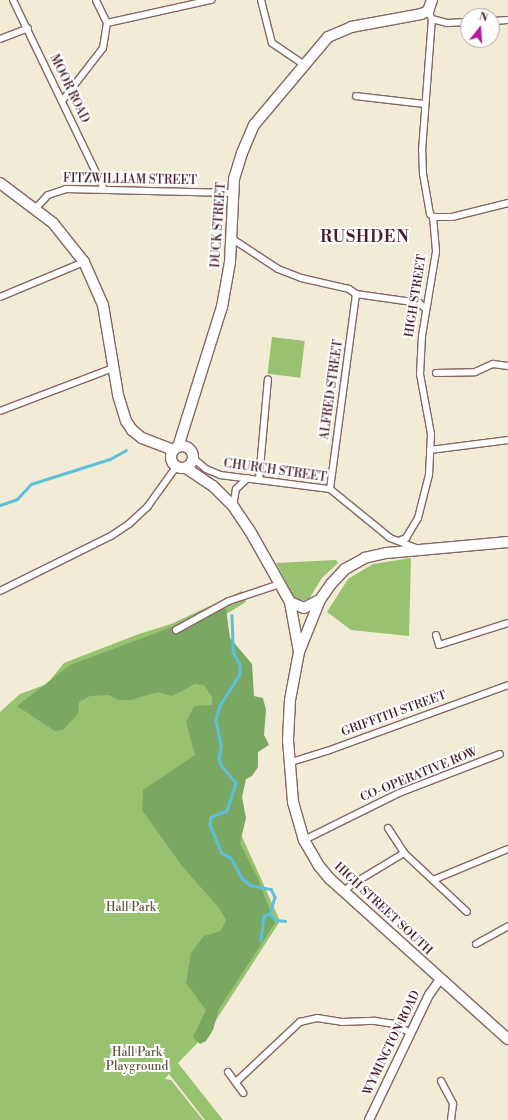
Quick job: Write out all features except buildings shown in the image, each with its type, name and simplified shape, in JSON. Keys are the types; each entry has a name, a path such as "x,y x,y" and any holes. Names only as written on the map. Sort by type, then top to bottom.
{"main road":[{"name":"HIGH STREET","path":"430,15 432,0"},
{"name":"DUCK STREET","path":"176,448 222,307 229,270 232,192 238,163 254,125 321,43 342,29 430,15"},
{"path":"0,183 35,209 64,235 84,262 103,305 121,407 132,430 142,438 176,448 189,449 194,458 181,468"},
{"path":"176,448 171,458 181,468 214,486 233,506 290,602 299,652"},
{"path":"290,602 304,608 320,600 331,584 345,570 365,558 386,553 508,542"},
{"name":"HIGH STREET SOUTH","path":"320,600 299,652 288,719 288,763 293,802 304,840 319,866 344,892 508,1039"}],"street":[{"name":"MOOR ROAD","path":"13,0 28,28 104,189"},
{"path":"62,100 103,48 107,23 96,0"},
{"path":"107,23 211,0"},
{"path":"261,0 272,43 303,64"},
{"path":"430,15 447,23 460,22"},
{"name":"HIGH STREET","path":"399,541 406,538 418,518 428,488 431,434 420,374 426,310 436,250 433,217 430,214 423,174 424,104 430,15"},
{"path":"0,39 28,28"},
{"path":"356,96 424,104"},
{"name":"FITZWILLIAM STREET","path":"35,209 54,191 104,189 232,192"},
{"path":"433,217 452,217 508,203"},
{"path":"231,238 278,270 301,278 349,289 356,294 412,302 424,306 426,310"},
{"path":"0,297 84,262"},
{"name":"ALFRED STREET","path":"330,489 356,294"},
{"path":"436,373 475,372 493,364 508,366"},
{"path":"0,411 113,368"},
{"path":"259,479 268,379"},
{"path":"430,450 508,440"},
{"name":"CHURCH STREET","path":"194,458 214,473 330,489 390,538 422,550"},
{"path":"0,591 102,541 129,524 148,506 181,468"},
{"path":"233,506 236,489 248,478"},
{"path":"386,553 391,546 390,538"},
{"path":"176,630 229,601 280,584"},
{"path":"436,635 439,645 508,623"},
{"name":"GRIFFITH STREET","path":"288,763 327,752 508,685"},
{"name":"CO-OPERATIVE ROW","path":"304,840 399,793 500,754"},
{"path":"388,828 404,853 467,912"},
{"path":"433,880 508,849"},
{"path":"344,892 351,885 404,853"},
{"path":"476,944 508,926"},
{"name":"WYMINGTON ROAD","path":"369,1120 428,995 440,979"},
{"path":"236,1082 300,1022 317,1018 342,1022 375,1021 393,1024 411,1032"},
{"path":"228,1072 244,1093"},
{"path":"441,1081 453,1104 451,1120"}],"green space":[{"path":"272,337 305,341 300,378 267,374"},
{"path":"411,558 409,636 351,630 327,612 348,579 373,564"},
{"path":"336,560 338,563 322,578 309,599 300,601 295,599 276,563"},
{"name":"Hall Park","path":"242,591 246,602 213,622 234,819 280,921 209,1031 178,1063 223,1120 205,1120 169,1074 165,1079 171,1080 203,1120 0,1120 0,712 20,694 47,684 64,663 136,635 171,624"},
{"path":"211,606 226,609 230,638 252,664 254,696 263,698 266,710 264,735 269,745 258,752 258,767 252,776 246,779 242,797 246,818 240,843 258,879 275,923 219,1009 213,1030 206,1041 200,1044 193,1037 206,1010 186,983 191,953 204,936 221,931 226,920 220,909 182,866 142,810 143,790 195,755 186,722 194,706 212,705 212,697 204,685 195,684 172,696 158,692 131,700 118,700 109,695 90,696 79,702 78,714 63,730 55,731 17,706 70,665 180,624"}],"waterway":[{"path":"0,505 17,499 31,484 110,459 126,450"},
{"path":"232,615 233,652 240,664 240,674 220,706 216,720 221,746 219,759 221,765 236,783 227,811 211,817 210,824 222,853 231,858 242,878 250,885 271,889 275,897 270,914 264,916 261,941"},
{"path":"270,914 276,920 285,921"}],"district":[{"name":"RUSHDEN","path":"365,237"}],"park label":[{"name":"Hall Park Playground","path":"137,1060"}]}
